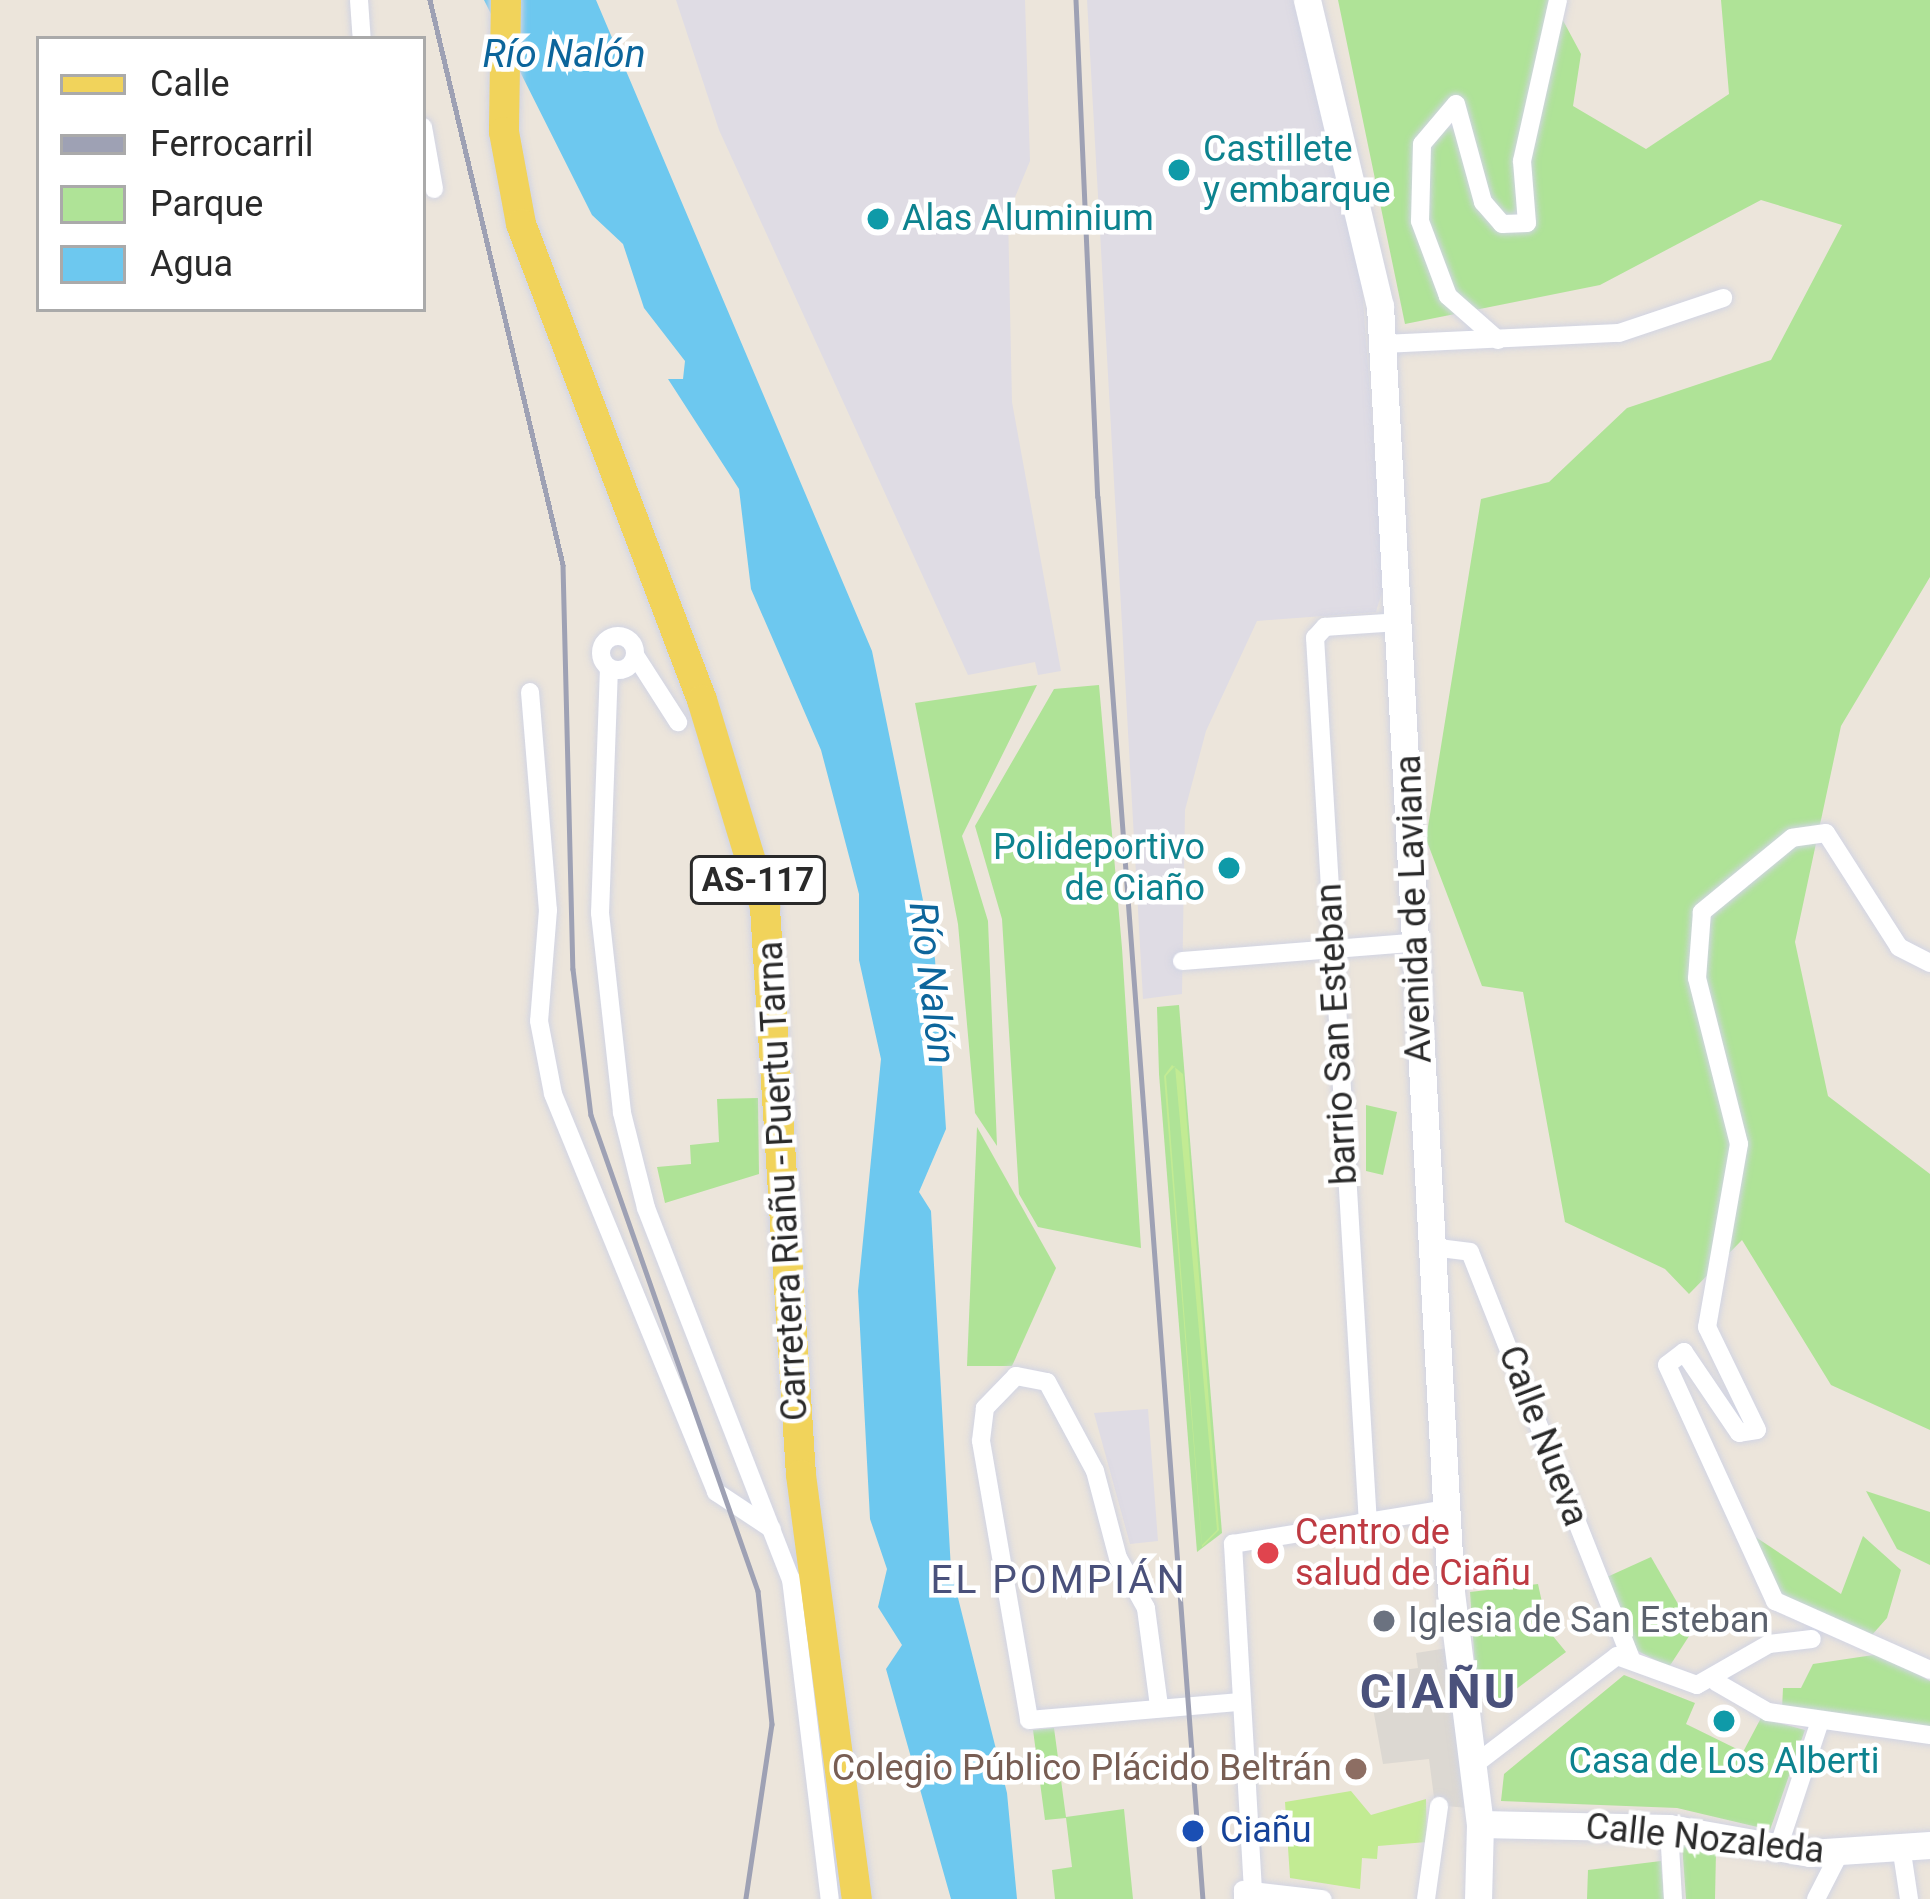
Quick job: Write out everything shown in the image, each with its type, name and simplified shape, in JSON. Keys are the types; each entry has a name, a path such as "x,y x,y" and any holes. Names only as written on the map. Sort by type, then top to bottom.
{"main road":[{"name":"Carretera Riañu - Puertu Tarna","path":"506,0 510,173 539,286 738,800 765,908 801,1475 857,1899"}],"street":[{"path":"359,0 362,36"},
{"name":"Avenida de Laviana","path":"1307,0 1383,344 1446,1509 1470,1768 1480,1825 1478,1899"},
{"path":"1498,340 1448,296 1420,220 1422,144 1456,104 1483,202 1502,224 1527,223 1522,161 1558,0"},
{"path":"426,144 434,189"},
{"path":"1383,344 1619,333 1723,298"},
{"name":"barrio San Esteban","path":"1368,1524 1315,638 1325,627 1401,622"},
{"path":"678,722 649,675 622,664 600,913 622,1113 646,1208 791,1579 830,1899"},
{"path":"530,692 548,910 539,1022 554,1094 716,1492 772,1529"},
{"path":"1930,963 1899,947 1826,833 1779,846 1702,912 1697,977 1739,1177 1707,1327 1757,1430 1739,1433 1684,1352 1667,1365 1775,1600 1930,1670"},
{"path":"1182,961 1413,943"},
{"name":"Calle Nueva","path":"1431,1247 1470,1252 1631,1659"},
{"path":"1159,1706 1146,1608 1129,1578 1059,1399 1032,1377 1005,1382 985,1408 981,1442 1029,1720 1237,1702"},
{"path":"1322,1899 1246,1894 1233,1544 1446,1509"},
{"path":"1716,1682 1769,1644 1812,1639"},
{"path":"1470,1768 1606,1661 1631,1659 1716,1682 1819,1724 1851,1718 1930,1735"},
{"path":"1778,1848 1819,1724"},
{"path":"1426,1899 1439,1806"},
{"name":"Calle Nozaleda","path":"1480,1825 1669,1828 1778,1848 1840,1852 1930,1845"},
{"path":"1669,1828 1673,1899"},
{"path":"1900,1846 1909,1899"},
{"path":"1816,1899 1840,1852"}],"shaded area":[{"name":"Alas Aluminium","path":"676,0 1025,0 1030,161 1008,214 1012,402 1061,671 1038,675 1035,662 968,675 719,130"},
{"path":"1087,0 1293,0 1362,286 1384,585 1376,612 1257,621 1206,731 1185,810 1182,994 1143,999"},
{"path":"1148,1409 1158,1541 1130,1544 1094,1413"},
{"path":"1454,1647 1479,1809 1435,1805 1429,1759 1383,1764 1367,1675 1418,1668 1416,1653"}],"green space":[{"path":"1338,0 1552,0 1581,54 1573,106 1646,149 1729,94 1721,0 1930,0 1930,577 1841,726 1795,942 1828,1096 1930,1174 1930,1430 1831,1385 1742,1240 1689,1294 1665,1269 1565,1222 1523,992 1482,986 1426,839 1481,499 1549,482 1627,408 1771,360 1842,225 1761,200 1600,285 1405,324"},
{"path":"1037,685 962,836 988,921 997,1146 975,1113 958,924 915,703"},
{"path":"1099,685 1141,1248 1038,1227 1019,1194 1002,919 975,826 1054,689"},
{"path":"1179,1005 1222,1533 1197,1552 1159,1074 1157,1007"},
{"path":"1172,1065 1166,1076 1202,1545 1217,1530 1175,1068 1183,1074 1219,1530 1202,1547 1164,1076"},
{"path":"758,1098 759,1174 665,1203 657,1167 691,1164 690,1145 719,1142 717,1099"},
{"path":"1366,1105 1397,1112 1383,1175 1366,1171"},
{"path":"977,1127 1056,1268 1012,1366 967,1366"},
{"path":"1866,1491 1930,1512 1930,1565 1897,1549"},
{"path":"1754,1536 1841,1594 1863,1536 1901,1570 1887,1618 1871,1636 1778,1595"},
{"path":"1651,1557 1693,1630 1669,1667 1636,1650 1607,1577"},
{"path":"1538,1584 1548,1630 1566,1652 1495,1705 1477,1698 1470,1592"},
{"path":"1880,1654 1930,1681 1930,1730 1782,1709 1783,1688 1801,1688 1813,1664"},
{"path":"1624,1675 1695,1703 1686,1724 1743,1752 1761,1718 1805,1730 1770,1830 1677,1808 1501,1801 1504,1774"},
{"path":"1054,1728 1066,1817 1124,1809 1133,1899 1055,1899 1052,1870 1072,1867 1066,1818 1045,1820 1033,1730"},
{"path":"1351,1791 1371,1815 1426,1799 1427,1842 1378,1846 1377,1859 1362,1858 1360,1889 1290,1878 1285,1802"},
{"path":"1682,1844 1716,1851 1715,1899 1686,1899"},
{"path":"1661,1861 1664,1899 1587,1899 1588,1870"}],"water":[{"name":"Río Nalón","path":"484,0 596,0 872,651 935,959 946,1129 919,1192 931,1211 951,1570 1007,1793 1017,1899 951,1899 886,1669 902,1645 878,1607 887,1569 870,1519 858,1291 881,1059 859,960 859,894 821,750 751,589 739,489 668,379 683,379 685,361 644,308 623,244 592,215"}],"railway":[{"path":"430,0 563,565 573,969 591,1115 758,1591 772,1724 746,1899"},
{"path":"1076,0 1098,497 1203,1899"}],"place":[{"name":"Castillete y embarque","path":"1179,170"},
{"name":"Alas Aluminium","path":"878,219"},
{"name":"Polideportivo de Ciaño","path":"1229,868"},
{"name":"Centro de salud de Ciañu","path":"1268,1553"},
{"name":"Iglesia de San Esteban","path":"1384,1621"},
{"name":"Casa de Los Alberti","path":"1724,1721"},
{"name":"Colegio Público Plácido Beltrán","path":"1356,1769"},
{"name":"Ciañu","path":"1193,1831"}],"district":[{"name":"EL POMPIÁN","path":"1059,1580"},
{"name":"CIAÑU","path":"1439,1692"}]}
